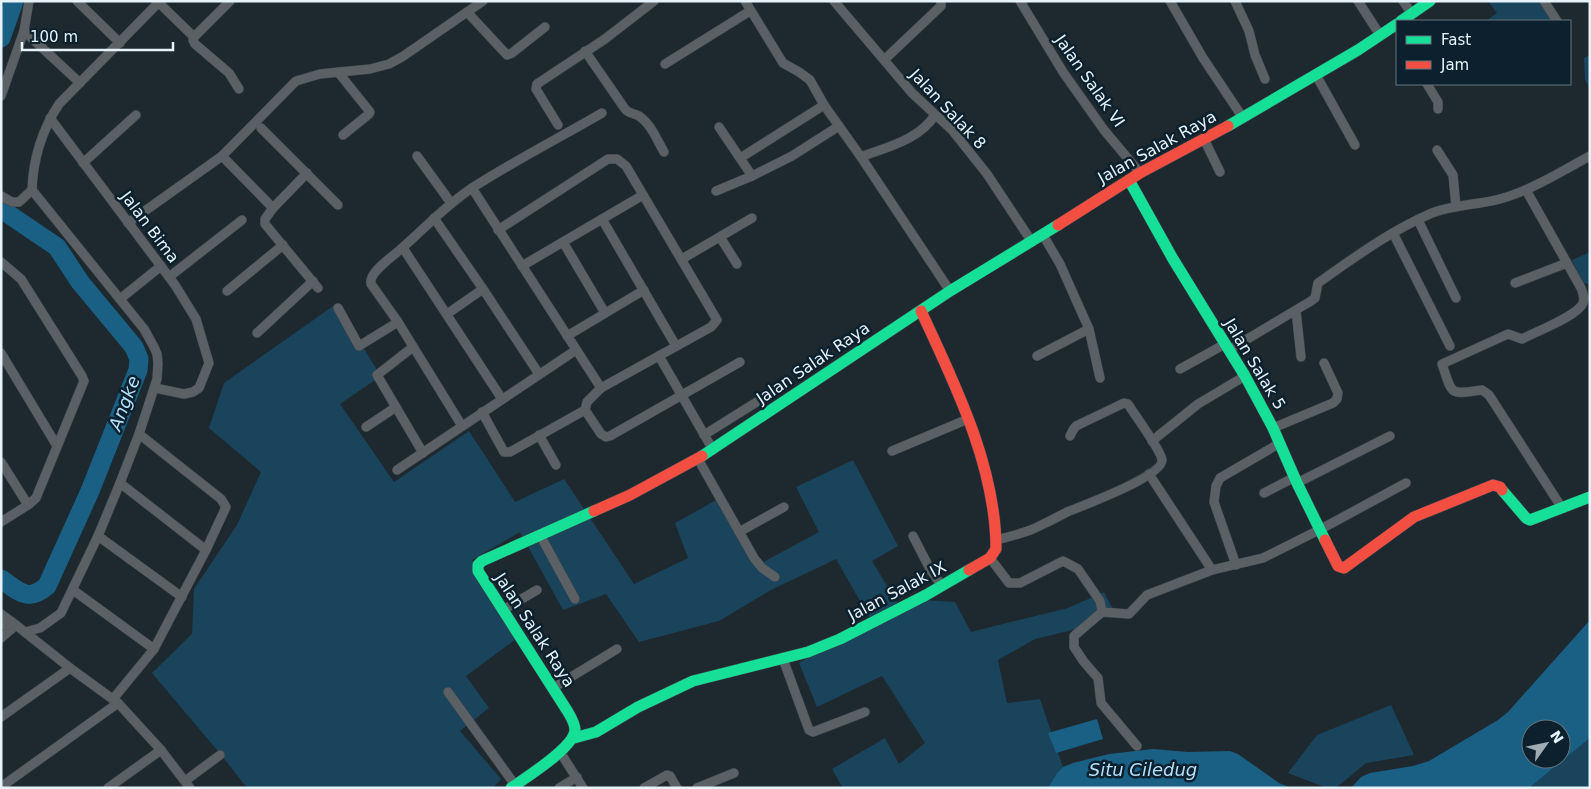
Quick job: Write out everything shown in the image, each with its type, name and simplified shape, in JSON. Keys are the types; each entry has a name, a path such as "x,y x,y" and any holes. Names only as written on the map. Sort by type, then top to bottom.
{"street":[{"path":"1,96 24,31 29,1"},
{"path":"77,1 120,43"},
{"path":"194,37 230,1"},
{"path":"128,223 222,156 296,81 320,74 370,69 389,64 483,1"},
{"path":"558,125 536,89 537,84 605,39 654,1"},
{"path":"745,1 783,63 810,80 824,105 950,291"},
{"name":"Jalan Salak 8","path":"834,1 912,93 952,130 987,174 1032,242"},
{"path":"884,60 941,6 941,1"},
{"name":"Jalan Salak VI","path":"1020,1 1073,88 1104,130 1140,173"},
{"path":"1170,1 1243,118"},
{"path":"1235,1 1249,32 1255,55 1265,78"},
{"path":"1358,1 1380,35"},
{"path":"1403,1 1412,14"},
{"name":"Jalan Salak Raya","path":"1404,20 1430,1"},
{"path":"1544,1 1556,20"},
{"path":"25,632 40,628 60,616 73,590 98,536 139,434 155,388 158,363 154,346 144,328 32,190 32,171 44,131 59,104 159,2 194,37 193,41 229,74 239,89"},
{"path":"665,64 750,11"},
{"path":"467,12 507,54 512,53 545,27"},
{"name":"Jalan Salak Raya","path":"574,738 574,724 478,571 478,565 482,561 630,495 698,459 950,291 1032,242 1100,197 1140,173 1243,118 1396,27"},
{"path":"24,31 80,83"},
{"path":"585,51 628,113 638,115 645,121 664,152"},
{"path":"338,72 370,112 344,135"},
{"path":"1316,75 1355,145"},
{"path":"1428,85 1438,102 1438,109"},
{"path":"745,155 824,105"},
{"path":"462,426 398,322 370,281 374,272 451,203 472,188 602,113"},
{"path":"83,163 136,115"},
{"path":"861,157 912,136 930,123 935,115"},
{"name":"Jalan Bima","path":"50,118 161,266 196,318 209,363 199,388 184,394 155,388"},
{"path":"716,191 792,156 838,126"},
{"path":"718,127 752,176"},
{"path":"261,128 338,205"},
{"path":"1204,139 1220,172"},
{"path":"1437,150 1453,175 1456,207"},
{"path":"222,156 273,208"},
{"path":"417,156 451,203"},
{"path":"1180,369 1296,311 1315,298 1318,283 1378,240 1434,213 1497,200 1526,190 1590,156"},
{"path":"482,412 504,452 510,452 585,410 587,402 601,388 711,327 717,320 626,166 617,159 612,158 498,230"},
{"path":"257,333 316,285 264,221 273,208 306,174"},
{"name":"Jalan Salak 5","path":"1129,180 1172,258 1245,376 1273,428 1338,566 1344,568 1414,517 1493,485 1500,487 1526,518 1530,520 1562,508"},
{"path":"472,188 601,388"},
{"path":"1,196 12,202 19,202 32,190"},
{"path":"1526,190 1584,295 1584,302 1580,308 1566,318 1522,338 1508,334 1442,364 1451,389 1455,392 1482,390 1489,395 1562,508 1590,497"},
{"path":"522,266 643,195"},
{"path":"434,218 539,374"},
{"path":"682,259 752,218"},
{"path":"602,219 676,346"},
{"path":"169,277 242,220"},
{"path":"1418,220 1456,298"},
{"path":"1394,232 1450,346"},
{"path":"1043,235 1060,264 1089,329 1100,378"},
{"path":"720,237 737,264"},
{"path":"563,242 605,313"},
{"path":"227,291 283,245"},
{"path":"403,248 502,399"},
{"path":"1,262 21,279 84,381 36,498 1,522"},
{"path":"1515,283 1567,263"},
{"path":"120,299 161,266"},
{"path":"447,314 483,289"},
{"path":"567,336 644,290"},
{"path":"338,308 359,346 398,322"},
{"path":"920,311 957,389 988,478 996,540 996,549 990,558 1009,583 1020,583 1063,561 1078,569 1100,602 1102,612"},
{"path":"1296,311 1301,356"},
{"path":"1037,356 1089,329"},
{"path":"413,347 377,375 423,453"},
{"path":"397,470 576,350"},
{"path":"1,354 57,446"},
{"path":"659,356 713,450"},
{"path":"585,410 601,434 606,437 610,436 740,362"},
{"path":"1273,428 1333,402 1337,398 1338,393 1324,363"},
{"path":"1152,441 1198,404 1245,376"},
{"path":"704,435 768,395"},
{"path":"996,540 1033,529 1067,512 1112,494 1149,474 1162,461 1152,441 1128,404 1124,403 1076,426 1070,436"},
{"path":"366,427 396,408"},
{"path":"892,452 968,419"},
{"path":"1,787 116,701 154,649 206,550 226,507 224,503 139,434"},
{"path":"539,435 556,465"},
{"path":"1264,493 1390,436"},
{"path":"1236,565 1214,502 1217,482 1220,478 1280,443"},
{"path":"698,459 739,532 762,568 775,577"},
{"path":"1,462 28,505"},
{"path":"1149,474 1212,570"},
{"path":"120,483 206,550"},
{"path":"1137,746 1101,703 1098,678 1074,647 1074,636 1102,612 1129,614 1147,595 1212,570 1263,558 1406,483"},
{"path":"739,532 784,507"},
{"path":"540,535 575,598"},
{"path":"98,536 182,597"},
{"path":"914,536 930,569 942,586"},
{"name":"Jalan Salak IX","path":"574,738 596,732 669,691 692,681 783,660 840,639 942,586 990,558"},
{"path":"73,590 154,649"},
{"path":"502,610 537,590"},
{"path":"1,614 116,701 161,750 188,785 220,755"},
{"path":"1,625 16,625"},
{"path":"1,638 16,625"},
{"path":"39,642 38,634 40,628"},
{"path":"552,688 617,649"},
{"path":"783,660 809,730 813,732 865,712"},
{"path":"1,718 70,668"},
{"path":"448,692 513,786 560,752 574,738"},
{"path":"108,788 161,750"},
{"path":"560,752 583,788"},
{"path":"697,788 734,773"},
{"path":"644,788 667,775 670,776 677,788"},
{"path":"559,788 576,777"}],"shaded area":[{"path":"1488,1 1544,1 1552,20 1487,20 1497,13"},
{"path":"1590,55 1590,88 1585,80 1584,58"},
{"path":"1590,252 1590,284 1583,283 1572,260"},
{"path":"336,304 381,376 340,404 394,482 469,431 515,502 564,479 634,584 688,558 675,523 720,498 758,565 819,532 796,487 853,460 898,546 872,561 903,612 923,600 955,602 971,632 1068,608 1104,592 1115,613 1081,628 1035,639 998,660 1007,703 1040,699 1063,767 1048,788 843,788 832,769 885,738 899,764 925,743 882,676 817,707 799,663 872,622 836,559 771,590 719,621 639,642 606,594 563,610 520,532 472,560 519,637 466,676 489,708 460,731 501,779 493,788 247,788 152,673 192,634 194,589 237,525 261,472 209,428 224,383"},
{"path":"1391,705 1414,755 1366,763 1337,787 1327,788 1288,773 1317,735"},
{"path":"1590,738 1590,788 1529,788 1552,769 1571,769 1571,754"}],"water":[{"path":"1590,620 1590,738 1571,754 1571,719 1521,719 1521,769 1552,769 1529,788 1351,788 1361,777 1370,773 1413,766 1429,761 1498,720 1508,712"},
{"path":"1097,719 1103,739 1056,753 1048,733"},
{"name":"Situ Ciledug","path":"1153,749 1188,752 1230,751 1238,754 1279,783 1291,788 1048,788 1063,767 1073,763 1109,754"}],"waterway":[{"name":"Angke","path":"1,38 14,1"},
{"name":"Angke","path":"1,209 57,247 80,282 134,347 139,359 138,370 90,491 47,586 34,594 28,594 18,591 1,579"}],"traffic: fast":[{"path":"1402,20 1430,1"},
{"path":"1228,126 1358,50 1396,25"},
{"path":"1129,180 1173,259 1245,376 1273,428 1325,540"},
{"path":"702,456 950,291 1058,225"},
{"path":"1502,490 1526,518 1530,520 1590,497"},
{"path":"511,788 558,754 573,737 575,728 568,712 478,571 478,565 482,561 594,511"},
{"path":"574,738 596,732 638,707 693,681 808,652 840,639 926,595 969,570"}],"traffic: jam":[{"path":"1058,225 1140,173 1228,126"},
{"path":"921,311 960,397 981,457 989,487 996,549 990,558 969,570"},
{"path":"594,511 630,495 702,456"},
{"path":"1325,540 1338,566 1344,568 1414,517 1493,485 1500,487 1502,490"}]}
